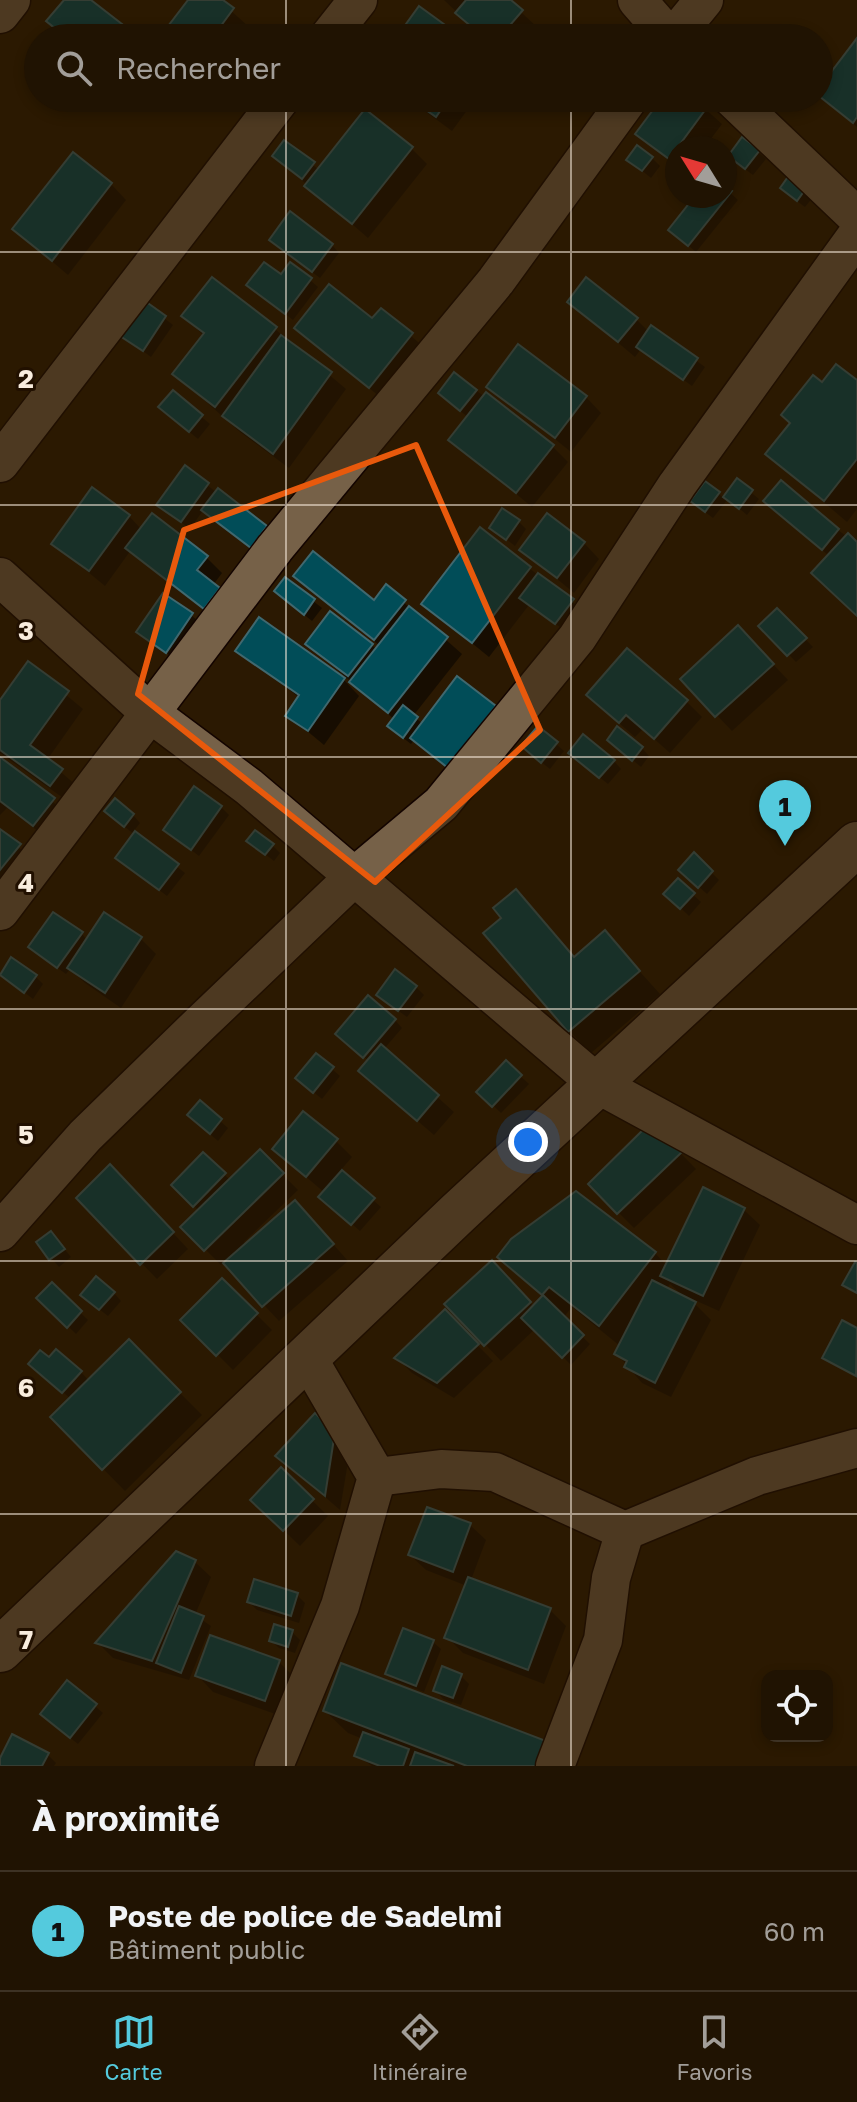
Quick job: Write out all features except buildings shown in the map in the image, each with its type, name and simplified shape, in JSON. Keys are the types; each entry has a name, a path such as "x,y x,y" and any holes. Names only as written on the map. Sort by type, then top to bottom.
{"street":[{"path":"0,14 11,0"},
{"path":"339,24 358,0"},
{"path":"637,0 658,24"},
{"path":"683,24 704,0"},
{"path":"0,463 270,112"},
{"path":"0,911 275,548 496,281 619,112"},
{"path":"747,112 857,217"},
{"path":"0,1232 85,1136 355,876 441,804 577,638 677,485 857,235"},
{"path":"0,577 150,713 249,787 599,1085 857,1225"},
{"path":"0,1650 306,1355 857,844"},
{"path":"274,1766 340,1606 377,1477 306,1355"},
{"path":"377,1477 441,1469 495,1472 625,1531 757,1476 857,1448"},
{"path":"555,1766 603,1640 611,1578 625,1531"}],"highlighted area":[{"path":"416,445 540,730 375,882 138,694 184,530"}],"place":[{"name":"Poste de police de Sadelmi","path":"785,846"}]}
